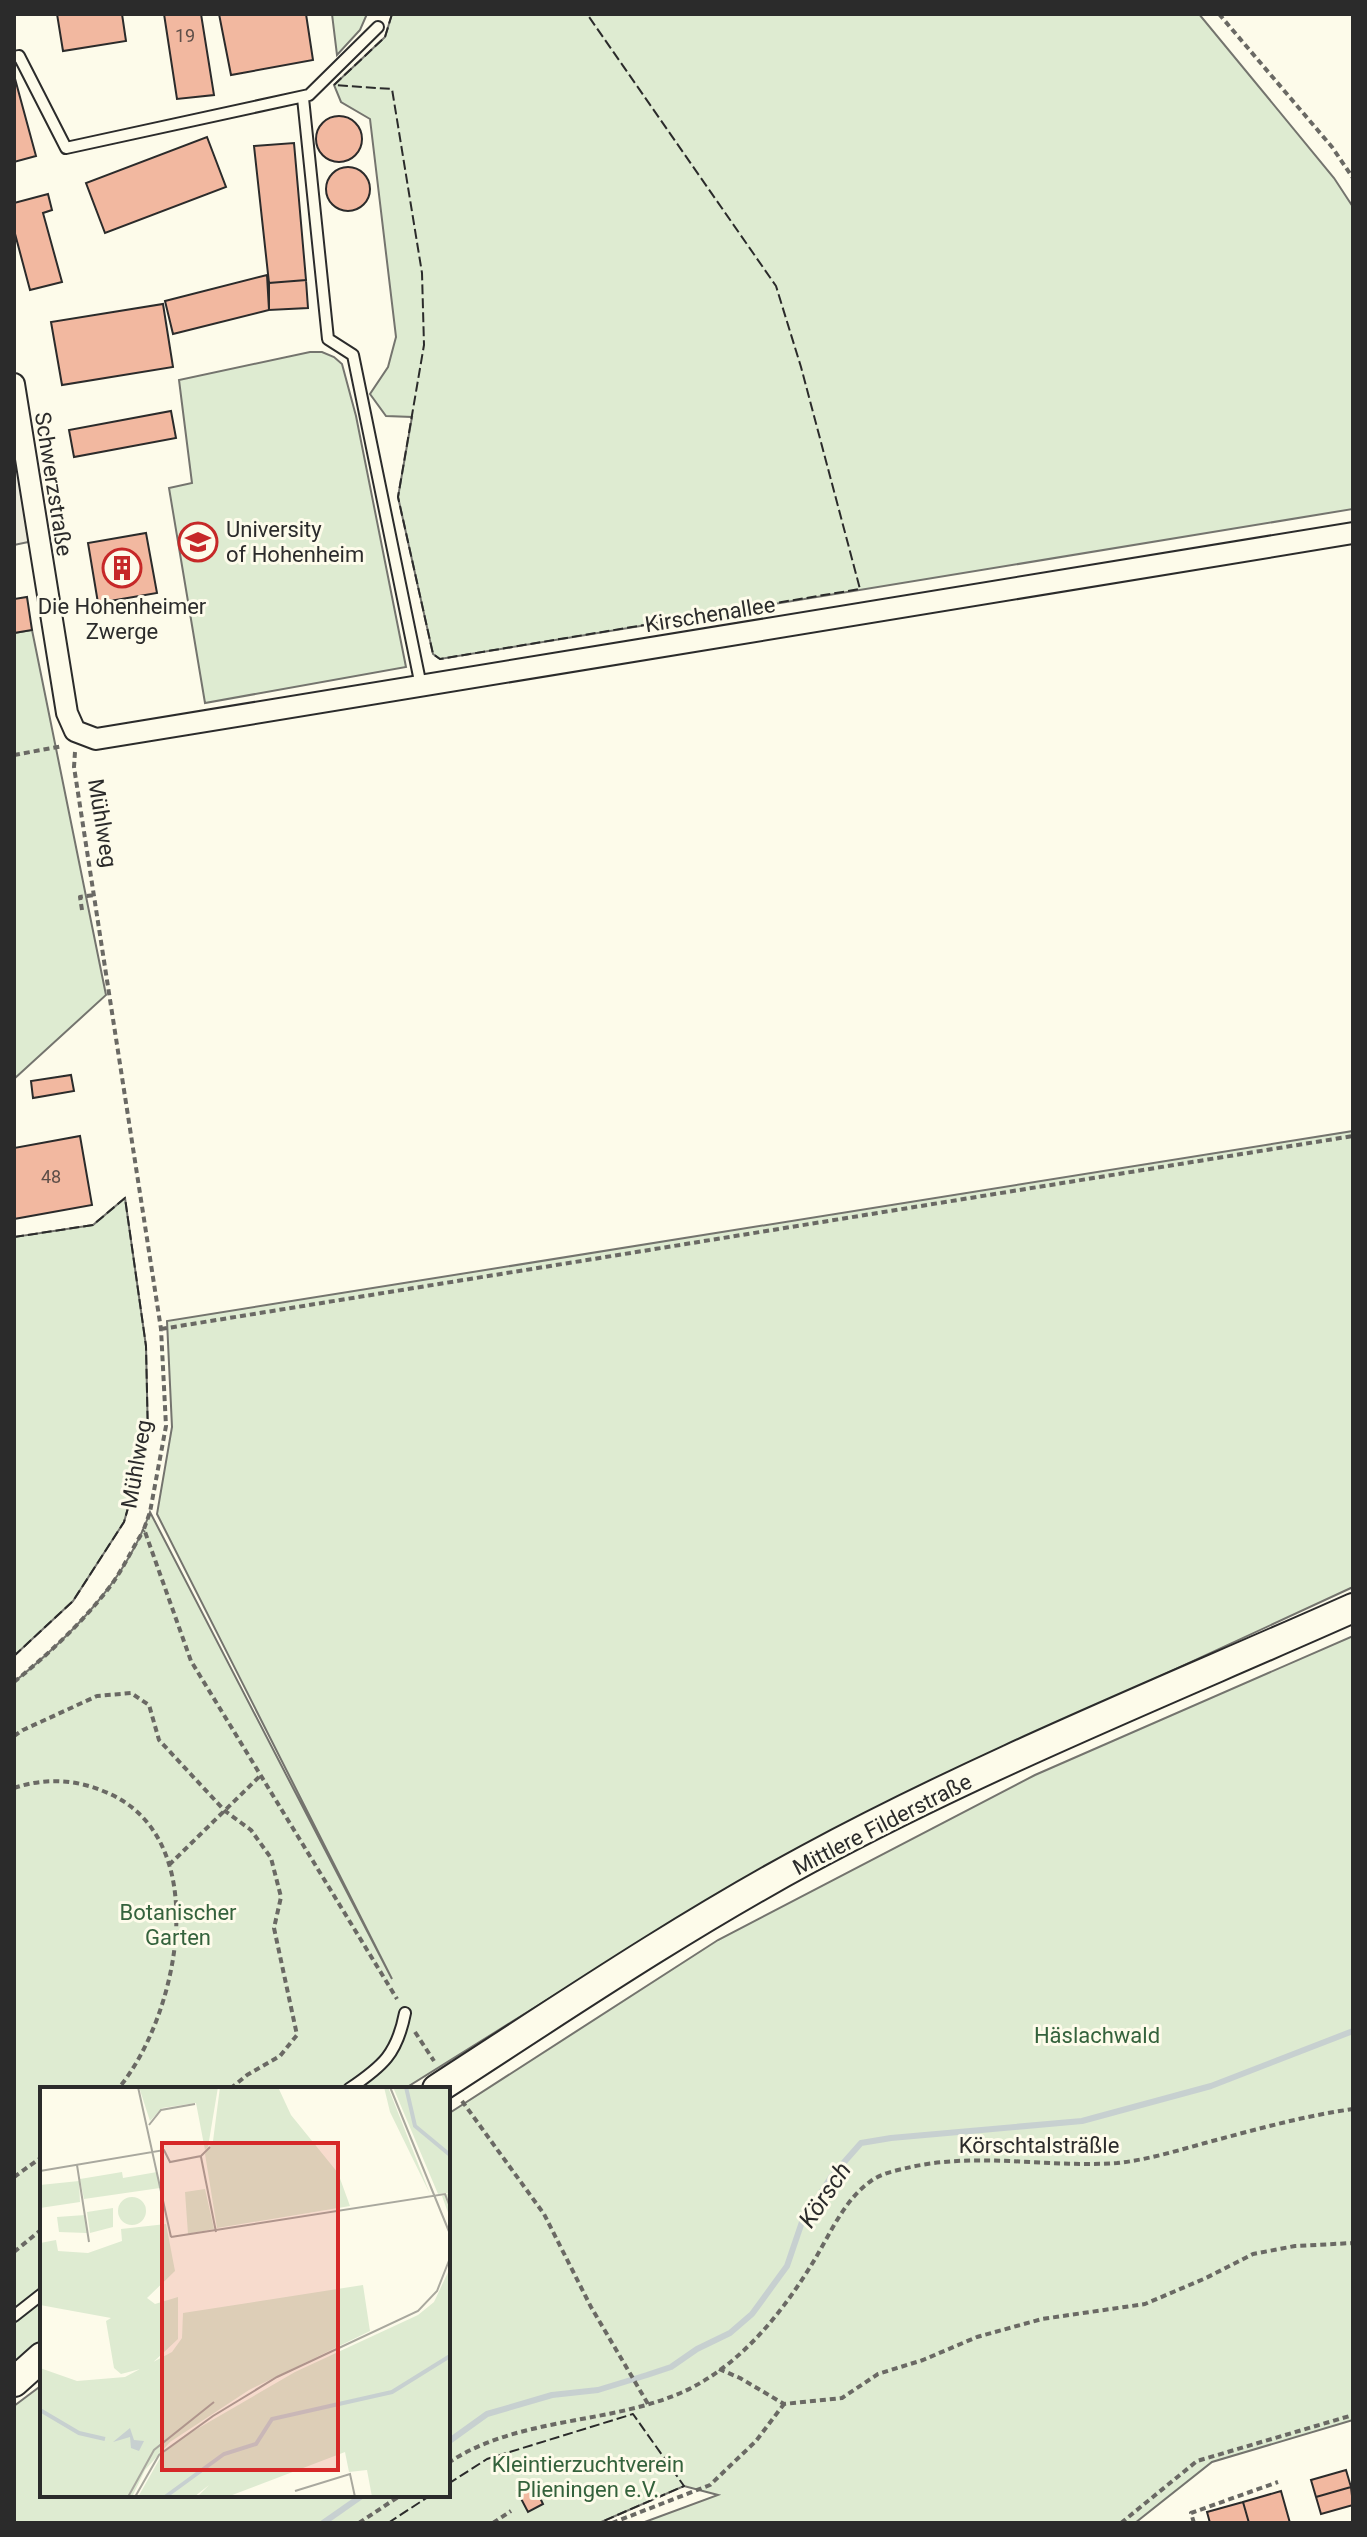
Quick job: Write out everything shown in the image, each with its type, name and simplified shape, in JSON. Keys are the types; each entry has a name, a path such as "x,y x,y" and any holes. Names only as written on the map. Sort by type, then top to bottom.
{"main road":[{"name":"Mittlere Filderstraße","path":"443,2085 721,1908 821,1853 898,1813 1061,1737 1353,1608"},
{"path":"14,2382 40,2359"}],"street":[{"name":"Schwerzstraße","path":"14,384 67,713 76,737"},
{"name":"Kirschenallee","path":"76,737 96,739 1353,533"}],"lane":[{"path":"14,57 19,56 66,148 303,98 378,27"},
{"path":"303,98 328,339 353,355 421,686"},
{"path":"352,2087 372,2074 392,2054 405,2013"},
{"path":"14,2316 40,2296"}],"path":[{"path":"1219,14 1332,147 1353,178"},
{"path":"14,755 76,737"},
{"name":"Mühlweg","path":"76,737 74,767 161,1329 166,1426 144,1529 191,1661 405,2013 443,2085"},
{"path":"14,817 14,826"},
{"path":"82,910 80,897 94,895"},
{"path":"161,1329 1353,1136"},
{"path":"14,1682 42,1660 113,1583 144,1529"},
{"path":"14,1736 97,1696 131,1693 149,1705 159,1740 225,1811 251,1830 271,1858 281,1897 274,1928 297,2035 280,2056 232,2087"},
{"path":"169,1865 261,1775"},
{"path":"14,1788 57,1780 86,1784 112,1794 136,1812 154,1832 169,1865 177,1922 172,1967 159,2019 130,2075 120,2087"},
{"name":"Mühlweg","path":"450,2094 544,2214 591,2307 648,2404"},
{"name":"Körschtalsträßle","path":"450,2462 465,2451 518,2433 648,2404 686,2390 719,2369 769,2326 793,2294 840,2217 873,2179 934,2162 974,2159 1056,2164 1118,2163 1162,2155 1322,2113 1353,2109"},
{"path":"14,2177 40,2158"},
{"path":"14,2252 40,2231"},
{"path":"719,2369 784,2404 842,2398 878,2374 923,2360 977,2337 1042,2319 1145,2304 1253,2254 1295,2246 1353,2243"},
{"path":"612,2523 710,2485 756,2441 784,2404"},
{"path":"1121,2523 1197,2461 1353,2415"},
{"path":"1194,2523 1191,2513 1278,2482"},
{"path":"359,2523 398,2497"},
{"path":"493,2523 511,2511"}],"green space":[{"path":"332,14 367,14 360,30 337,55"},
{"path":"392,14 1199,14 1334,178 1353,207 1353,509 440,659 433,654 398,497 412,417 386,416 370,394 388,367 396,337 370,119 341,102 334,85 385,37"},
{"path":"322,352 342,364 356,416 406,667 205,703 169,488 192,483 179,380"},
{"path":"32,630 106,995 14,1079 14,633"},
{"name":"Botanischer Garten","path":"1353,1131 1353,1587 897,1798 677,1919 407,2087 40,2087 40,2342 14,2366 14,1682 56,1646 94,1606 126,1561 150,1512 392,1979 157,1514 172,1427 167,1321"},
{"path":"125,1198 146,1346 148,1438 124,1522 73,1601 14,1656 14,1237 93,1225"},
{"name":"Häslachwald","path":"1353,1636 1353,2420 1212,2462 1135,2523 642,2523 718,2495 684,2486 599,2523 14,2523 14,2406 40,2386 40,2497 450,2497 450,2113 718,1940 1035,1775"}],"shaded area":[{"path":"14,412 38,540 14,545"}],"building":[{"path":"57,14 122,14 126,41 63,51"},
{"path":"164,14 201,14 214,95 177,99"},
{"path":"219,14 306,14 313,60 231,75"},
{"path":"14,75 36,156 14,162"},
{"path":"339,116 348,117 355,123 361,130 361,148 355,155 348,161 339,162 330,161 323,155 317,148 316,139 317,130 323,123 330,117"},
{"path":"207,137 226,187 105,233 86,183"},
{"path":"294,143 306,280 269,283 254,146"},
{"path":"348,167 364,173 370,189 364,205 348,211 332,205 326,189 332,173"},
{"path":"48,194 52,210 43,213 62,282 30,290 14,230 14,203"},
{"path":"267,275 269,310 173,334 165,301"},
{"path":"306,280 308,308 269,310 269,283"},
{"path":"163,304 173,367 62,385 51,322"},
{"path":"171,411 176,438 74,457 69,430"},
{"name":"Die Hohenheimer Zwerge","path":"146,533 157,593 98,603 88,543"},
{"path":"27,597 32,630 14,633 14,599"},
{"path":"71,1075 74,1091 33,1098 31,1081"},
{"path":"80,1136 92,1205 14,1219 14,1148"},
{"path":"1346,2470 1351,2487 1316,2497 1311,2480"},
{"path":"533,2483 543,2504 528,2512 517,2491"},
{"path":"1351,2487 1353,2505 1321,2514 1316,2497"},
{"path":"1281,2491 1290,2523 1249,2523 1243,2502"},
{"path":"1243,2502 1249,2523 1210,2523 1207,2512"}],"waterway":[{"name":"Körsch","path":"450,2441 487,2414 552,2395 598,2390 647,2375 671,2367 697,2349 730,2333 752,2314 787,2266 802,2222 831,2177 861,2143 1082,2121 1211,2086 1353,2031"},
{"name":"Körsch","path":"323,2523 360,2497"}],"fence":[{"path":"392,14 385,37 334,85 392,89 422,273 424,345 398,497 433,654 440,659 860,589 801,367 776,286 587,14"},
{"path":"14,1237 93,1225 125,1198 146,1346 148,1438 124,1522 73,1601 14,1656"},
{"path":"450,2483 487,2459 633,2414 684,2486 599,2523"},
{"path":"388,2523 428,2497"}],"place":[{"name":"University of Hohenheim","path":"198,542"},
{"name":"Die Hohenheimer Zwerge","path":"122,568"}],"park label":[{"name":"Kleintierzuchtverein Plieningen e.V.","path":"588,2476"}]}
